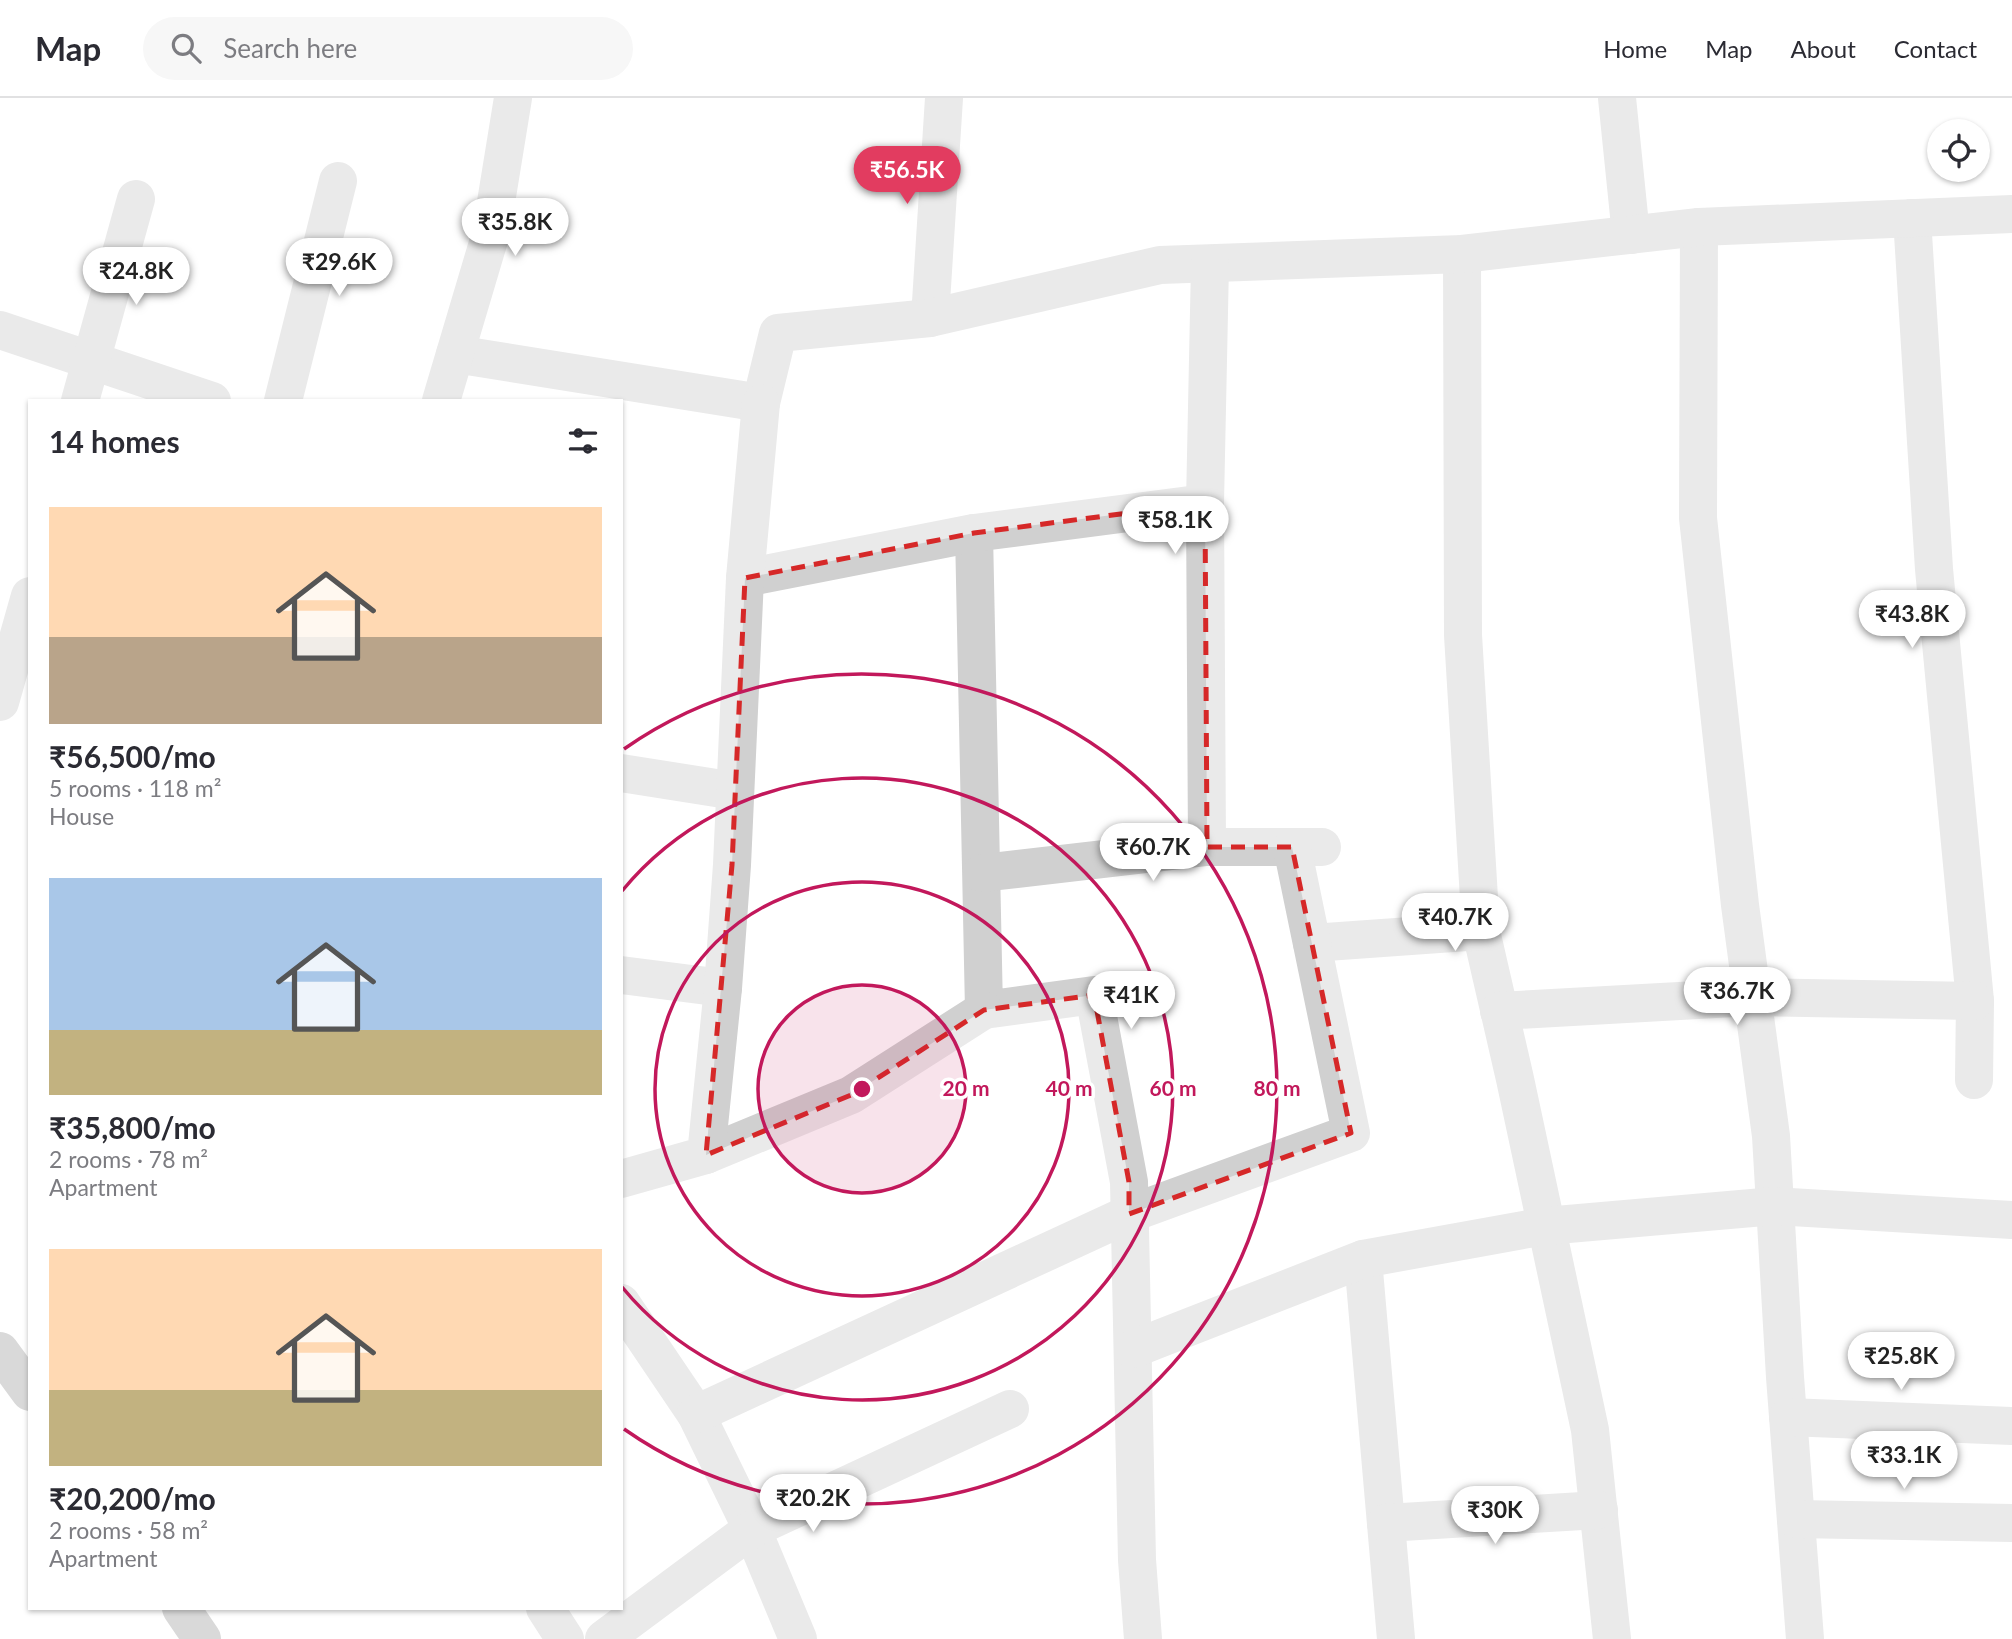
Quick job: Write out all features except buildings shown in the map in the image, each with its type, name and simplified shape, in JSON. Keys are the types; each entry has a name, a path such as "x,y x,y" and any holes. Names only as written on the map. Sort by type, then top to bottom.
{"main road":[{"path":"0,1351 28,1389"},
{"path":"182,1610 202,1639"}],"street":[{"path":"442,399 491,233 513,98"},
{"path":"930,318 944,98"},
{"path":"1618,98 1631,235"},
{"path":"284,399 338,181"},
{"path":"80,399 136,199"},
{"path":"706,1155 723,988 745,579 761,403 778,333 930,318 1160,265 1462,254 1699,228 2012,214"},
{"path":"1912,218 1934,569 1975,1001 1974,1080"},
{"path":"1699,228 1698,518 1752,997 1771,1136 1805,1639"},
{"path":"1462,254 1463,635 1480,931 1590,1430 1612,1639"},
{"path":"1207,847 1205,503 1210,264"},
{"path":"0,330 206,399"},
{"path":"455,354 761,403"},
{"path":"745,579 974,533 1205,503"},
{"path":"974,533 984,1010"},
{"path":"0,702 20,620"},
{"path":"623,774 735,790"},
{"path":"696,1414 1129,1214 1351,1133 1312,943 1307,847 1207,847 982,873"},
{"path":"1312,943 1480,931"},
{"path":"623,975 723,988"},
{"path":"623,1178 706,1155 851,1095 984,1010 1094,995 1129,1182 1137,1560 1143,1639"},
{"path":"1499,1011 1752,997 1975,1001"},
{"path":"1133,1349 1363,1259 1545,1226 1775,1206 2012,1220"},
{"path":"1363,1259 1396,1639"},
{"path":"623,1306 696,1414 752,1529 798,1639"},
{"path":"604,1639 752,1529 1010,1409"},
{"path":"1788,1417 2012,1426"},
{"path":"1386,1523 1599,1510"},
{"path":"1796,1518 2012,1523"},
{"path":"546,1610 565,1639"}],"highlighted area":[{"path":"1205,503 1207,847 1292,847 1351,1133 1129,1214 1129,1182 1094,995 984,1010 851,1095 706,1155 732,865 745,578 974,533"}]}
